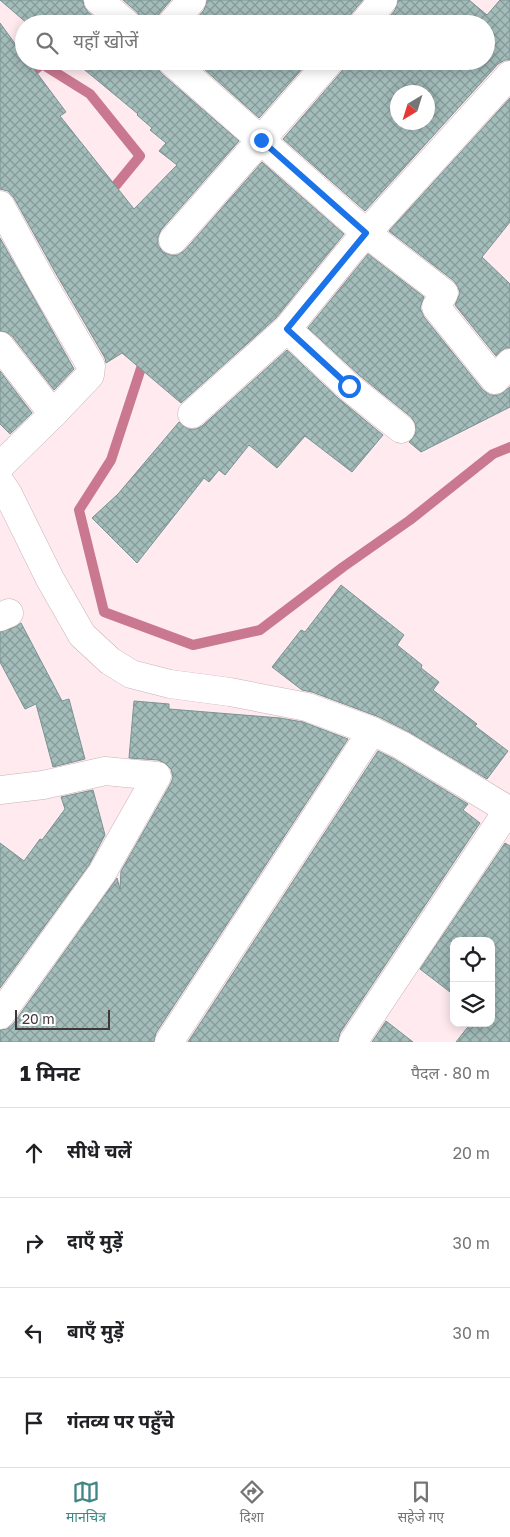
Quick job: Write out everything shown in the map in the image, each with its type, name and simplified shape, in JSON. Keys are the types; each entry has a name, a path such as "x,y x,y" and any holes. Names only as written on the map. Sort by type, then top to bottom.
{"street":[{"path":"98,0 116,15"},
{"path":"179,15 192,0"},
{"path":"370,15 383,0"},
{"path":"181,70 366,233 444,293 436,307 495,380 510,363"},
{"path":"174,240 322,70"},
{"path":"192,414 287,329 366,233 510,75"},
{"path":"0,205 41,280 92,366 90,375 0,466"},
{"path":"287,329 349,386 401,428"},
{"path":"0,346 53,414"},
{"path":"3,491 82,635 110,661 131,674 170,684 230,692 307,707 372,731 401,745 509,810 353,1042"},
{"path":"169,1042 372,731"},
{"path":"0,790 43,785 105,771 158,776 102,873 0,1015"}],"building":[{"path":"0,0 83,0 84,6 92,15 18,15"},
{"path":"123,0 171,0 159,15 139,15"},
{"path":"207,0 363,0 351,15 200,15 204,10"},
{"path":"398,0 469,0 487,15 391,15"},
{"path":"500,0 510,0 510,60 505,60 495,67 495,15 487,15"},
{"path":"0,23 15,44 15,70 35,70 66,112 60,116 134,209 177,165 159,151 166,143 150,130 152,128 85,70 159,70 239,141 161,230 158,237 158,245 163,252 170,255 178,255 185,250 262,162 344,234 276,318 181,403 122,353 106,363 105,358 14,198 8,191 0,189"},
{"path":"205,70 301,70 259,118"},
{"path":"342,70 493,70 365,211 283,139"},
{"path":"510,98 510,222 482,257 510,284 510,348 505,348 496,356 455,305 460,293 454,281 389,231"},
{"path":"0,238 74,369 54,390 12,336 0,331"},
{"path":"368,254 424,297 420,308 424,317 483,390 490,395 499,395 510,387 510,407 421,452 409,442 416,431 415,423 411,417 359,375 308,328"},
{"path":"287,350 338,398 383,435 352,472 305,436 277,468 249,445 225,475 219,470 209,482 204,478 137,563 92,518 118,494 179,422 188,429 196,429 202,426"},
{"path":"0,371 32,413 10,434 0,424"},
{"path":"341,585 404,635 397,645 422,665 421,668 439,682 433,690 508,751 487,779 409,732 379,717 302,690 272,667 301,630 305,632"},
{"path":"21,623 62,701 69,699 85,759 53,767 36,704 25,709 0,662 0,632"},
{"path":"134,701 169,704 169,709 280,718 303,722 348,739 156,1033 154,1042 0,1042 0,1030 7,1029 13,1024 117,878 120,889 121,871 171,783 173,777 171,769 165,763 158,760 129,758"},
{"path":"378,751 468,804 463,810 480,823 340,1033 338,1042 188,1042"},
{"path":"93,790 105,835 89,865 0,988 0,843 24,861 65,809 61,797"},
{"path":"505,843 510,846 510,1042 456,1042 468,1027 495,1027 495,937 450,937 450,992 420,969"},
{"path":"386,1021 413,1042 372,1042"}],"waterway":[{"path":"26,77 35,70"},
{"path":"52,70 90,94 140,156 108,195"},
{"path":"145,356 111,460 79,510 104,612 193,645 260,630 343,567 410,520 493,454 510,447"}],"route":[{"path":"261,140 366,233 287,329 349,386"}]}
